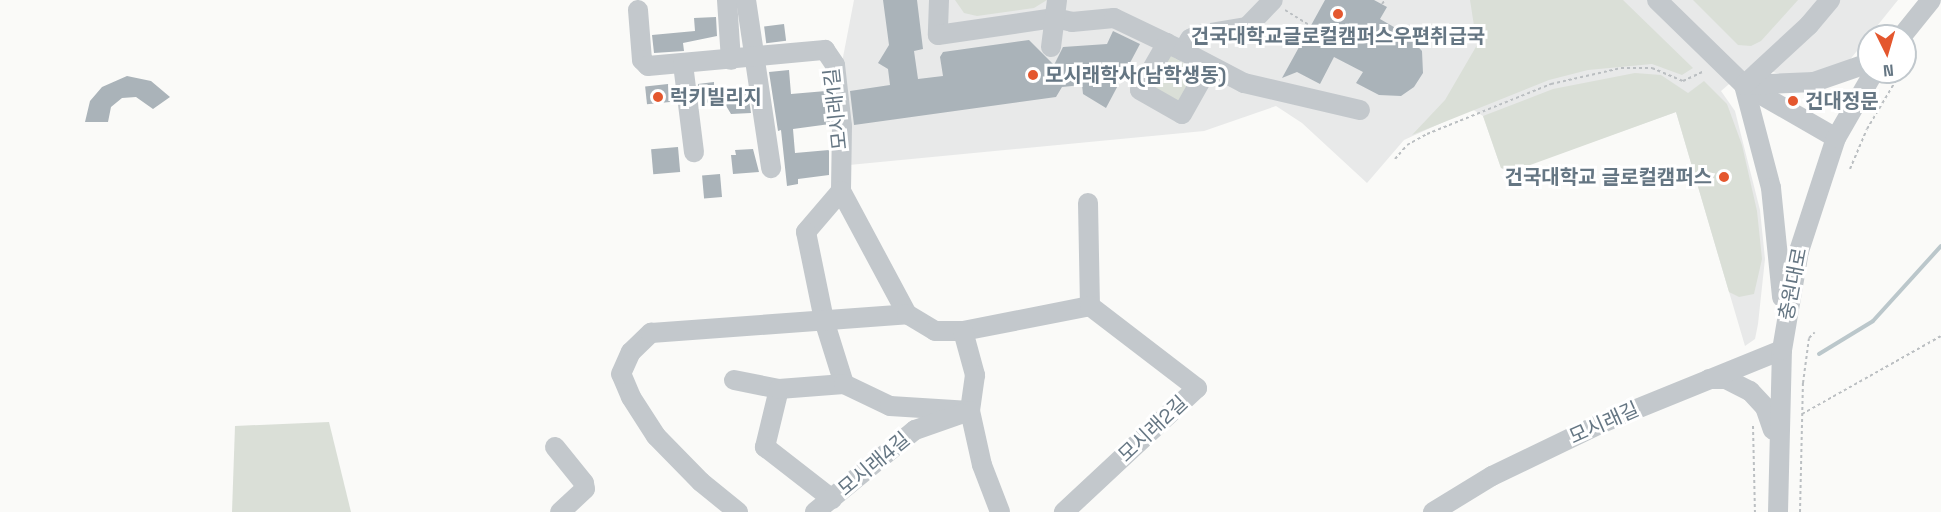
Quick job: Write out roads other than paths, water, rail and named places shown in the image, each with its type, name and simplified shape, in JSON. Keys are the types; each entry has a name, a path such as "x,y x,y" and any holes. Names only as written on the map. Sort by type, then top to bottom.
{"street":[{"path":"727,0 731,60"},
{"path":"746,0 752,58 771,168"},
{"path":"1657,0 1744,85 1836,138"},
{"path":"1744,85 1809,25 1830,0"},
{"path":"1912,24 1931,0"},
{"path":"936,2 938,35 1056,9"},
{"path":"1209,66 1182,114 1140,90 1175,47 1198,35 1246,27 1280,6"},
{"path":"1056,9 1072,22 1119,19 1209,66 1256,87 1360,110"},
{"path":"1052,47 1056,9"},
{"name":"모시래1길","path":"638,10 642,60 648,66 825,50 835,65 842,126 842,191"},
{"path":"683,64 694,152"},
{"path":"1744,85 1814,82 1857,67"},
{"name":"충원대로","path":"1778,512 1777,446 1783,342 1799,251 1836,138 1867,84"},
{"path":"1744,85 1778,226 1783,342"},
{"path":"844,384 824,320 806,232 842,191 907,314 934,331 963,332 1090,306 1088,203"},
{"name":"모시래2길","path":"1064,512 1197,388 1090,306"},
{"path":"738,512 701,482 656,436 631,397 621,374 631,352 651,333 907,314"},
{"path":"963,332 975,375 970,411 982,465 1000,512"},
{"name":"모시래길","path":"1433,512 1542,451 1783,342"},
{"path":"1698,382 1726,379 1750,391 1765,407 1777,446"},
{"name":"모시래4길","path":"734,380 779,389 844,384 890,406 970,411"},
{"name":"모시래4길","path":"779,389 765,447 832,498"},
{"name":"모시래4길","path":"815,512 915,430 970,411"},
{"path":"555,447 584,483 585,489 560,512"}],"waterway":[{"path":"1819,354 1873,321 1941,246"}],"place":[{"name":"건국대학교글로컬캠퍼스우편취급국","path":"1338,14"},
{"name":"모시래학사(남학생동)","path":"1033,75"},
{"name":"럭키빌리지","path":"658,97"},
{"name":"건대정문","path":"1793,101"},
{"name":"건국대학교 글로컬캠퍼스","path":"1724,177"}]}
